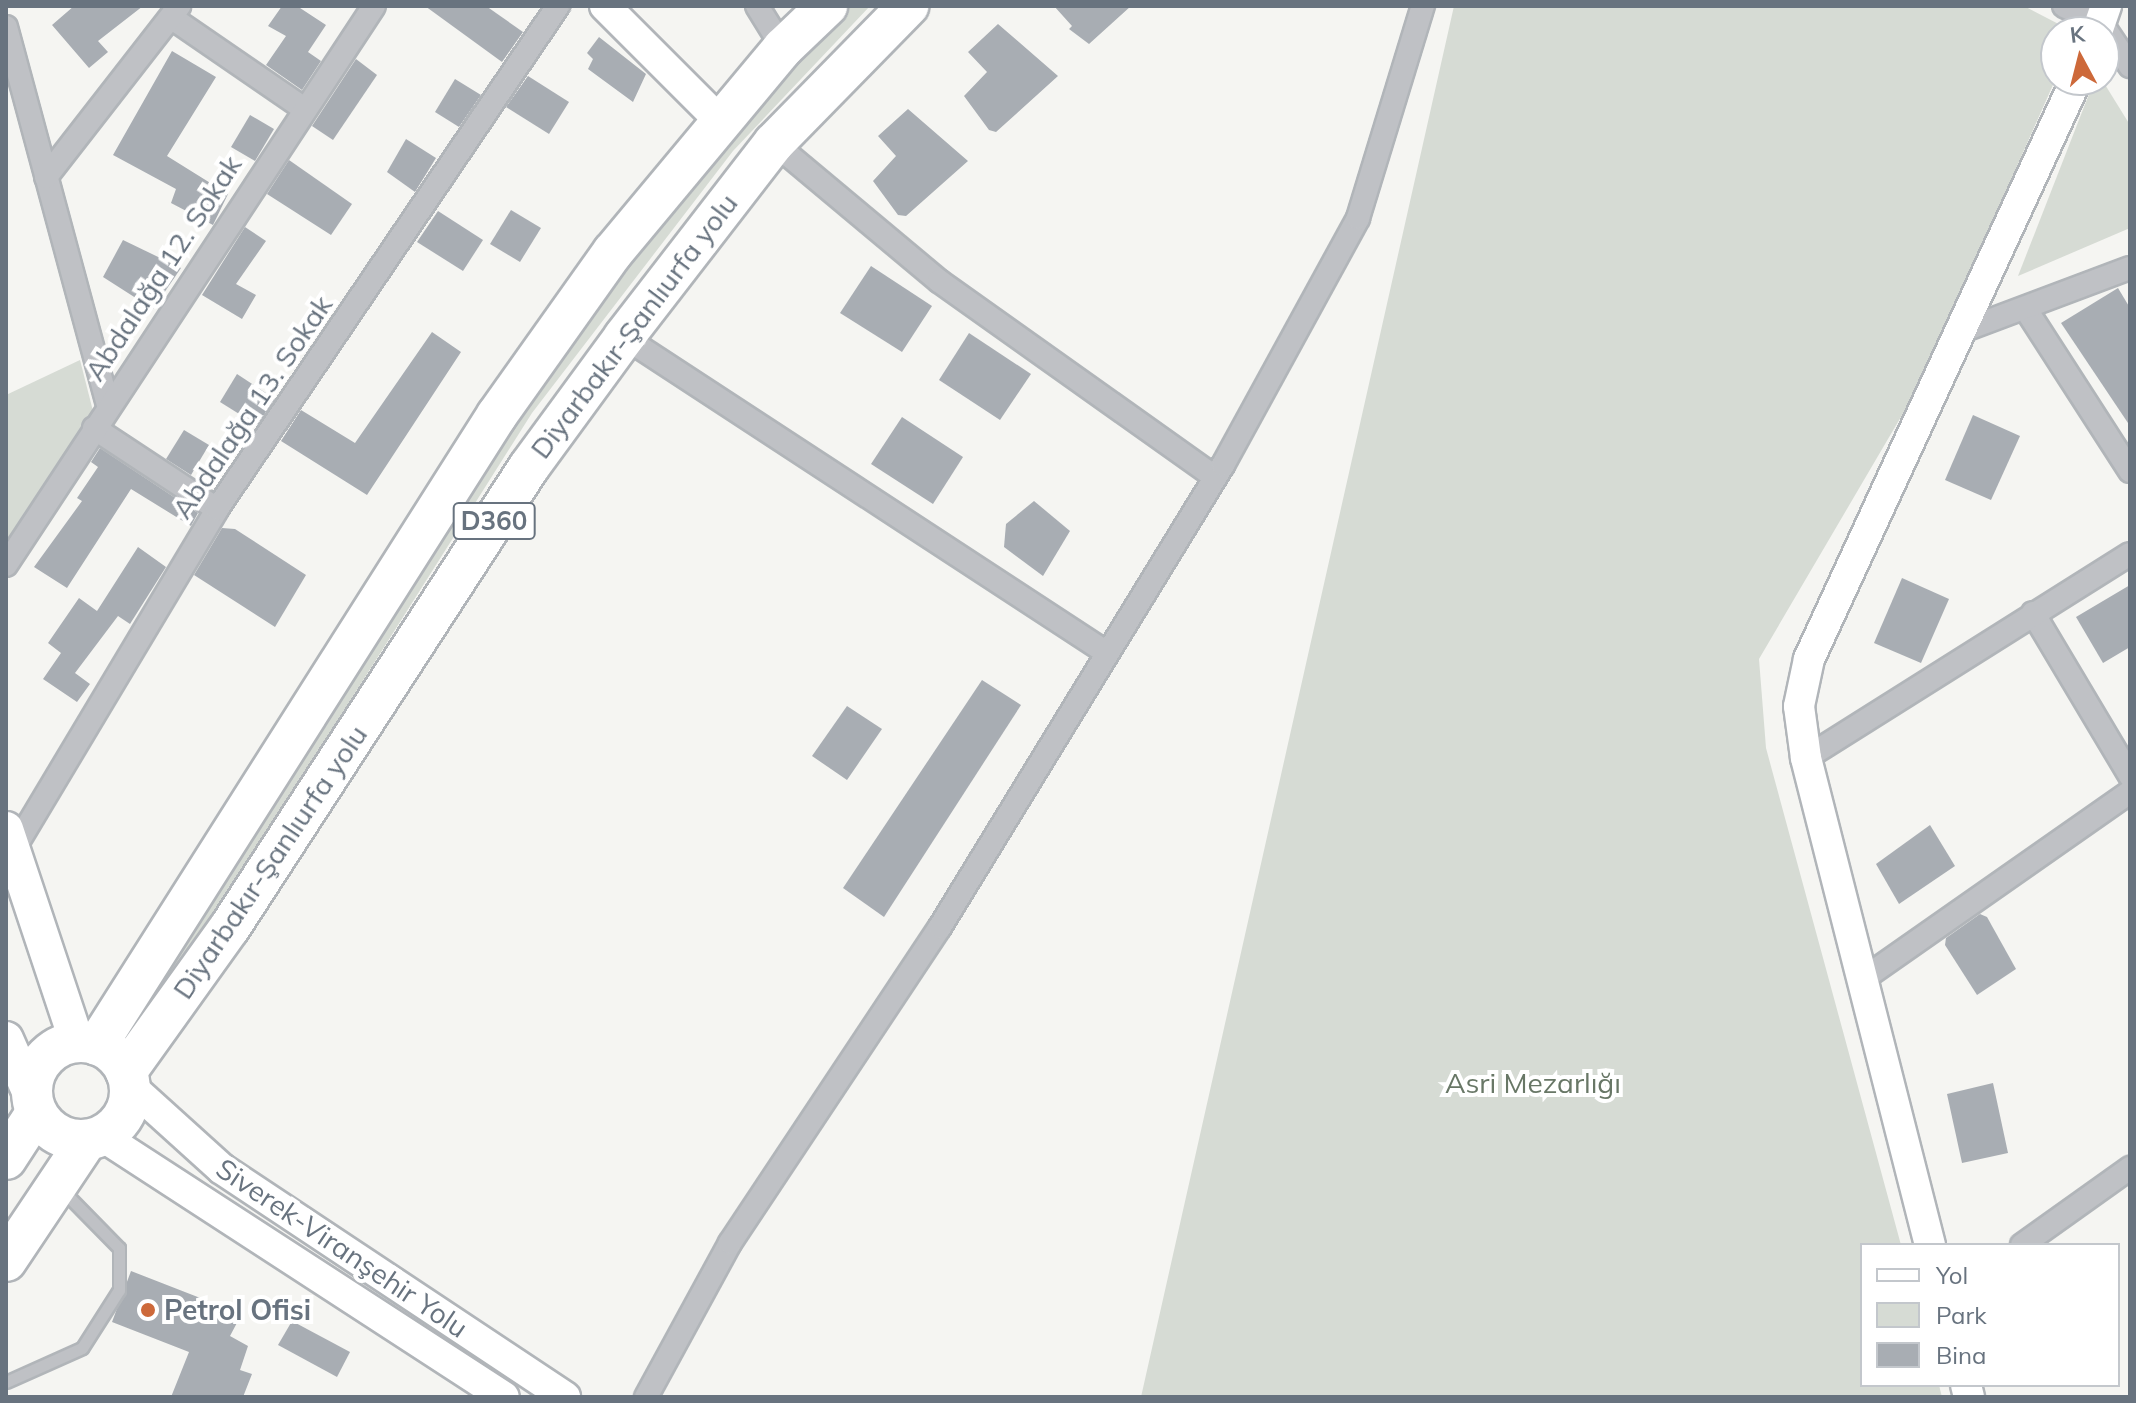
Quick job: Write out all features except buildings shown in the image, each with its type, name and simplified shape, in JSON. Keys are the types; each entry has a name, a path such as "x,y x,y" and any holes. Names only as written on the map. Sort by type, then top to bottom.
{"highway":[{"name":"Diyarbakır-Şanlıurfa yolu","path":"87,1044 497,415 613,252 783,48 827,6"},
{"name":"Diyarbakır-Şanlıurfa yolu","path":"128,1078 230,927 529,467 624,337 774,143 908,6"},
{"path":"6,1159 34,1105 38,1067 61,1046 87,1044 114,1055 128,1078 124,1115 94,1138 6,1261"},
{"path":"34,1105 57,1134 94,1138"}],"main road":[{"path":"9,840 87,1044"},
{"path":"6,1039 34,1105"}],"street":[{"name":"Abdalağa 12. Sokak","path":"6,565 303,108 374,6"},
{"name":"Abdalağa 13. Sokak","path":"9,840 217,509 558,6"},
{"path":"605,6 720,121"},
{"path":"757,6 783,48"},
{"path":"783,48 795,6"},
{"path":"646,1397 730,1243 940,927 1215,477 1358,218 1423,6"},
{"path":"2064,6 2091,16"},
{"path":"46,177 176,12 303,108"},
{"path":"6,27 108,405"},
{"path":"1929,1243 1806,758 1799,706 1809,659 2069,96"},
{"path":"774,143 939,281 1215,477"},
{"path":"1962,331 2130,268"},
{"path":"2025,308 2130,471"},
{"path":"624,337 1107,653"},
{"path":"94,428 217,509"},
{"path":"1806,758 2130,554"},
{"path":"2033,613 2130,776"},
{"path":"1863,979 2130,792"},
{"name":"Siverek-Viranşehir Yolu","path":"128,1078 222,1169 565,1397"},
{"name":"Siverek-Viranşehir Yolu","path":"94,1138 504,1397"},
{"path":"2025,1243 2130,1168"}],"lane":[{"path":"6,1382 82,1348 119,1290 119,1248 58,1186"}],"green space":[{"path":"846,6 870,6 733,151 532,413 127,1054 109,1033 545,368 700,168"},
{"name":"Asri Mezarlığı","path":"1454,6 2024,6 2043,16 2040,16 2040,96 2048,96 1922,381 1759,659 1766,748 1900,1243 1860,1243 1860,1387 1940,1387 1942,1397 1141,1397"},
{"path":"2088,96 2112,96 2130,125 2130,228 2018,276"},
{"path":"80,360 94,415 6,542 6,395"}],"place":[{"name":"Petrol Ofisi","path":"148,1310"}]}
